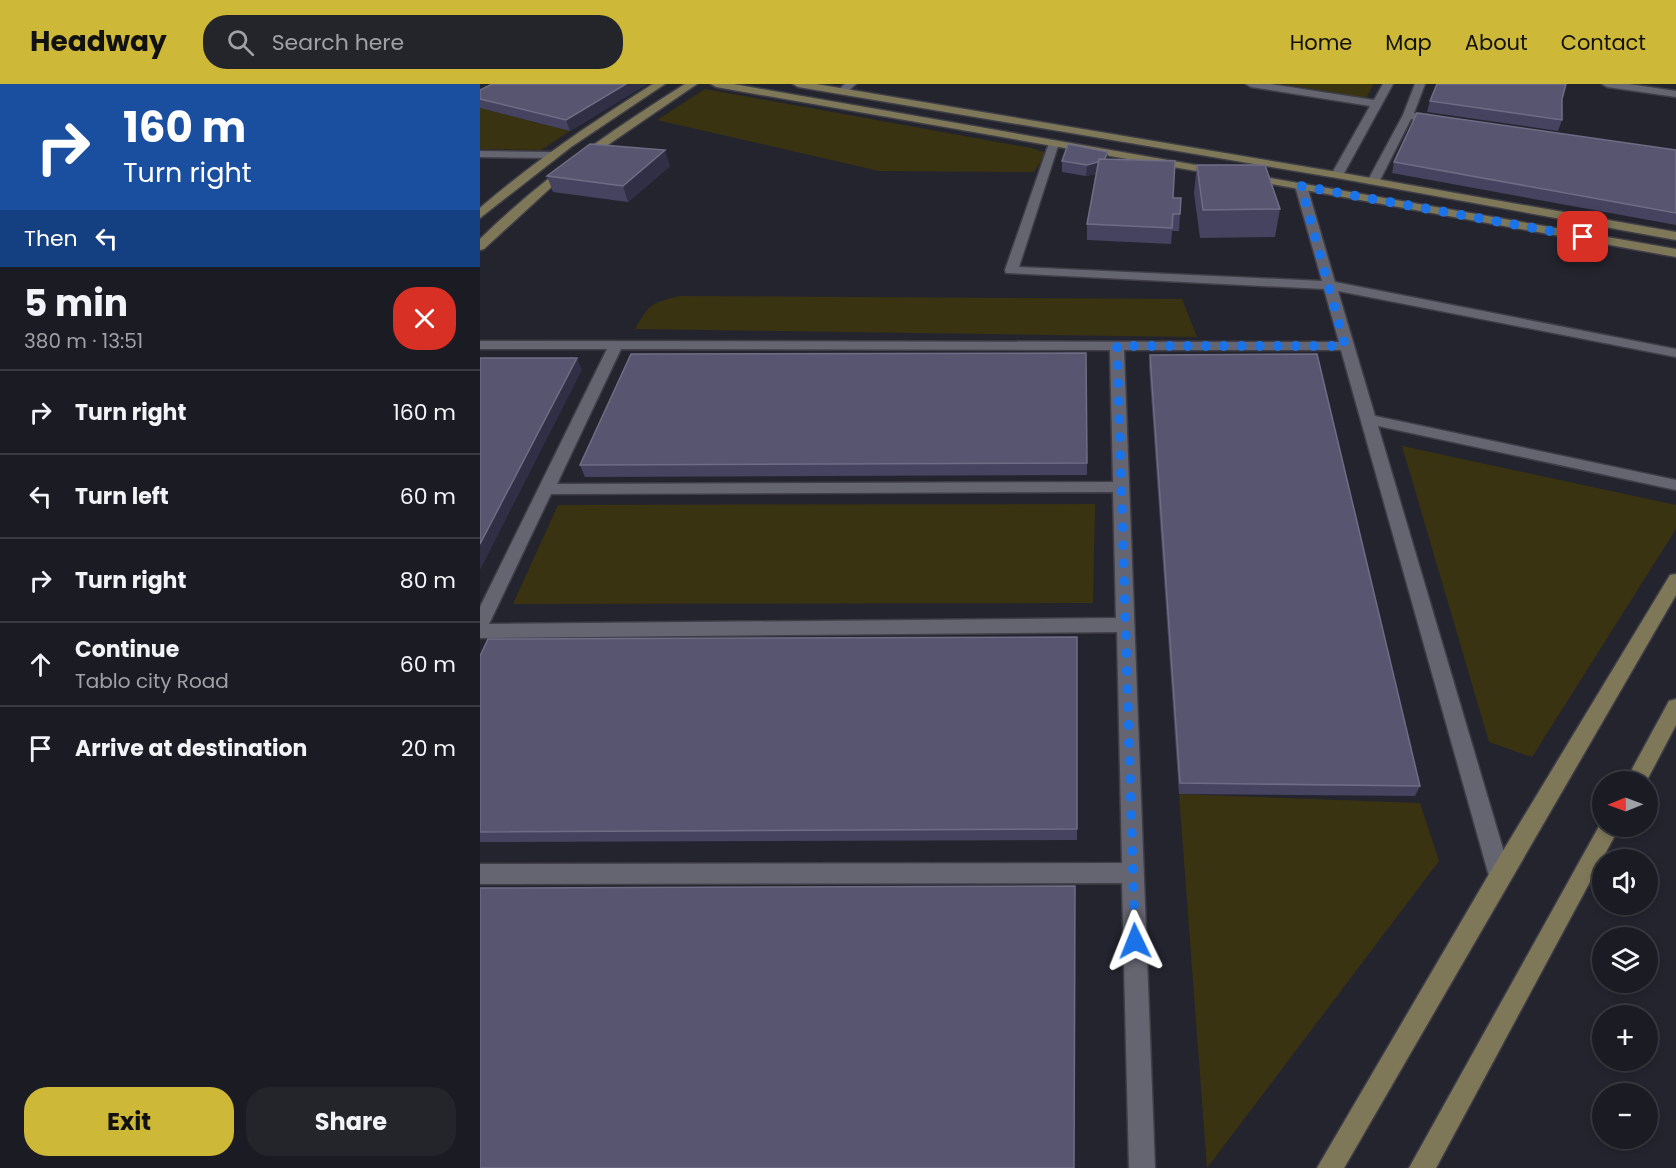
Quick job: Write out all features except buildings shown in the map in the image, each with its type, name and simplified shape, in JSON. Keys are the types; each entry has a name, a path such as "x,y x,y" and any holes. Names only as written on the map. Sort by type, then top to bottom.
{"street":[{"path":"480,214 551,155 660,84"},
{"path":"480,246 519,207 583,155 692,84"},
{"path":"716,84 1676,253"},
{"path":"798,84 847,88 1098,135 1676,236"},
{"path":"1251,84 1378,104"},
{"path":"1337,175 1388,84"},
{"path":"1373,182 1408,115 1420,84"},
{"path":"1607,84 1676,94"},
{"path":"1408,115 1454,122"},
{"path":"1088,149 1098,135"},
{"path":"1054,143 1011,270 1329,285 1676,353"},
{"path":"480,154 551,155"},
{"path":"1301,186 1345,346 1500,876"},
{"path":"492,202 519,207"},
{"path":"1514,224 1519,209"},
{"path":"480,345 1345,346"},
{"path":"480,625 616,345"},
{"path":"1117,346 1142,1168"},
{"path":"1368,419 1676,485"},
{"path":"546,489 1121,487"},
{"path":"1330,1168 1676,580"},
{"path":"480,631 1125,625"},
{"path":"1641,771 1676,707"},
{"path":"1422,1168 1604,837"},
{"path":"480,874 1133,873"}],"shaded area":[{"path":"1283,84 1374,84 1366,98"},
{"path":"705,89 1031,148 1046,153 1034,172 879,171 657,120"},
{"path":"480,108 570,131 541,150 480,149"},
{"path":"680,296 1182,299 1197,337 635,329 652,305"},
{"path":"1402,446 1676,505 1676,529 1532,757 1489,742"},
{"path":"1095,504 1093,603 513,604 558,505"},
{"path":"1179,794 1420,803 1439,861 1207,1168"}],"route":[{"path":"1135,941 1117,346 1345,346 1301,186 1583,237"}]}
